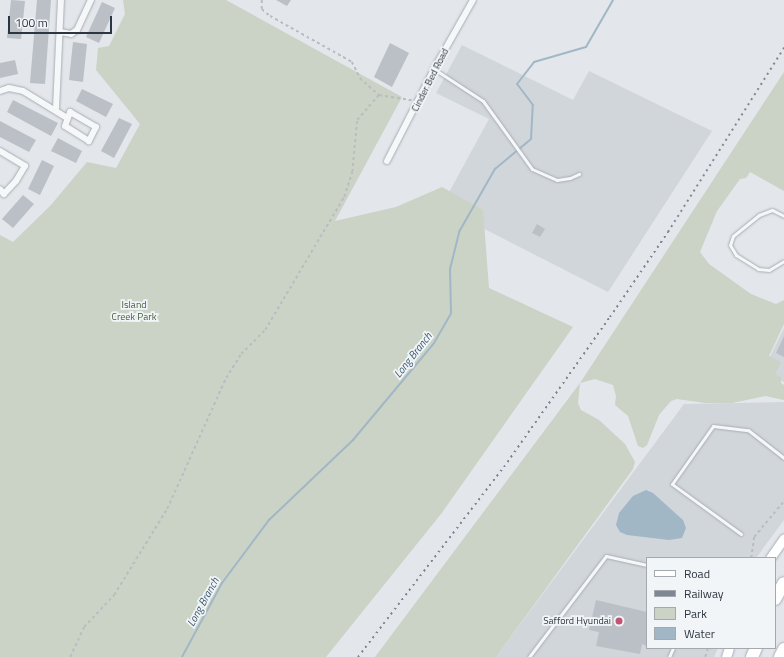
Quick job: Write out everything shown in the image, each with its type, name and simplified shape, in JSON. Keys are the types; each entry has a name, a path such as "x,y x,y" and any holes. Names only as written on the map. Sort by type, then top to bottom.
{"highway":[{"path":"776,596 784,583"},
{"path":"780,657 784,649"}],"main road":[{"path":"771,557 784,538"}],"street":[{"path":"56,109 61,0"},
{"path":"60,32 71,34 77,30 91,0"},
{"name":"Cinder Bed Road","path":"387,161 419,101 434,69 473,0"},
{"path":"0,91 9,88 23,91 56,109 67,118"},
{"path":"70,112 96,127 89,141 65,126 67,118 70,112"},
{"path":"0,151 25,166 16,181 4,194 0,189"}],"lane":[{"path":"434,69 483,101 501,122 518,153 532,169 548,178 570,178 580,174"},
{"path":"784,216 772,210 759,215 733,236 730,245 736,255 758,269 769,270 784,261"},
{"path":"741,534 672,484 713,426 748,430 784,458"},
{"path":"529,657 606,556 646,565"}],"path":[{"path":"262,0 262,9 270,16 352,62 360,78 380,95 419,101"},
{"path":"70,657 84,627 114,595 166,509 226,378 241,354 265,330 344,196 352,172 357,120 380,95"},
{"path":"751,557 752,542 754,537 784,501"}],"shaded area":[{"path":"462,45 573,100 589,71 712,131 608,292 441,207 489,119 436,93"},
{"path":"784,328 784,382 763,371"},
{"name":"Safford Hyundai","path":"784,402 784,520 757,557 646,557 646,649 718,649 714,657 496,657 684,404"}],"green space":[{"name":"Island Creek Park","path":"123,0 226,0 402,97 335,221 396,207 442,187 483,210 489,288 573,327 441,514 326,657 0,657 0,235 13,242 51,205 87,162 116,168 140,124 96,70 98,48 109,46 125,14"},
{"path":"784,72 784,191 750,172 746,178 740,179 717,211 700,252 709,264 751,294 776,304 784,300 784,324 769,356 781,362 775,374 781,377 781,383 784,385 784,400 765,396 732,403 705,403 677,399 671,401 659,415 647,445 643,448 638,446 628,416 615,405 616,396 613,385 595,379 580,383"},
{"path":"580,383 578,403 581,410 599,420 625,444 635,462 633,469 496,657 375,657"}],"water":[{"path":"646,490 653,493 683,520 686,528 682,538 669,540 627,535 620,532 616,525 619,513 633,496"}],"building":[{"path":"11,0 25,1 21,39 7,38"},
{"path":"37,0 51,0 45,84 30,83"},
{"path":"276,0 291,0 287,6"},
{"path":"102,2 115,8 99,43 86,37"},
{"path":"73,42 87,44 83,82 69,80"},
{"path":"390,43 409,53 392,87 374,77"},
{"path":"15,60 18,74 0,78 0,63"},
{"path":"82,89 113,104 106,117 76,101"},
{"path":"13,100 58,123 51,136 7,112"},
{"path":"119,118 132,124 114,158 101,151"},
{"path":"0,121 36,140 29,152 0,137"},
{"path":"58,138 82,151 76,163 51,151"},
{"path":"42,160 54,166 40,195 28,189"},
{"path":"23,195 34,204 13,228 2,219"},
{"path":"537,224 545,229 540,237 532,233"},
{"path":"784,336 784,357 776,353"},
{"name":"Safford Hyundai","path":"596,600 646,612 646,646 642,644 640,654 596,646 599,632 589,630"}],"waterway":[{"name":"Long Branch","path":"182,657 222,583 269,520 353,440 434,343 451,313 450,269 459,232 495,169 531,139 533,105 517,84 534,62 586,47 613,0"}],"railway":[{"path":"358,657 504,467 610,317 668,232 784,48"}],"place":[{"name":"Safford Hyundai","path":"619,621"}]}
